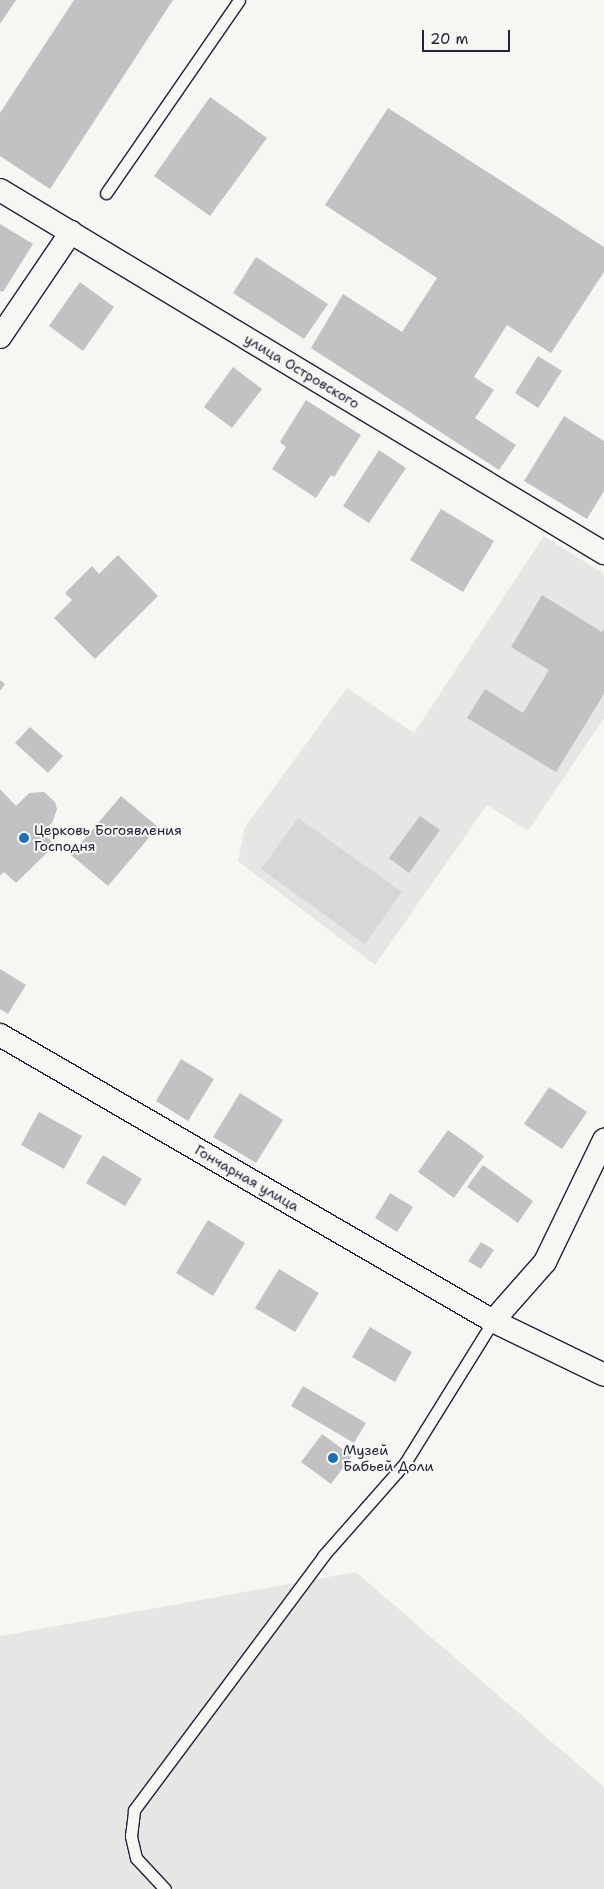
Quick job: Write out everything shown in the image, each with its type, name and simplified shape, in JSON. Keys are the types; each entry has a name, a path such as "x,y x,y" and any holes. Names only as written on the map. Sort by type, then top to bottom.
{"street":[{"name":"улица Островского","path":"0,190 604,553"},
{"path":"0,337 71,232"},
{"name":"Гончарная улица","path":"0,1035 493,1321 604,1375"},
{"path":"493,1321 545,1262 604,1140"}],"lane":[{"path":"106,194 239,0"},
{"path":"165,1889 136,1858 131,1836 134,1810 323,1556 405,1463 493,1321"}],"shaded area":[{"path":"544,536 604,574 604,718 528,831 487,805 375,965 238,861 245,827 347,688 414,733"},
{"path":"298,818 402,892 365,944 261,869"},
{"path":"356,1572 604,1787 604,1889 0,1889 0,1636"}],"building":[{"path":"0,0 16,0 0,24"},
{"path":"74,0 173,0 50,189 0,156 0,113"},
{"path":"210,97 267,138 210,216 154,176"},
{"path":"388,108 604,247 604,272 551,353 507,325 474,377 494,390 475,418 516,445 499,470 311,348 343,294 402,332 437,278 325,205"},
{"path":"0,224 33,244 3,292 0,291"},
{"path":"256,257 328,304 304,339 233,293"},
{"path":"80,282 114,307 83,351 49,326"},
{"path":"538,356 562,371 538,408 515,393"},
{"path":"233,367 262,389 232,428 204,407"},
{"path":"306,400 361,435 334,477 331,475 316,498 272,469 286,447 280,442"},
{"path":"564,416 604,441 604,491 587,519 524,481"},
{"path":"379,450 406,468 369,523 343,506"},
{"path":"441,509 494,541 463,592 410,560"},
{"path":"118,555 158,596 95,659 54,618 72,600 65,593 92,566 99,574"},
{"path":"542,595 602,632 604,629 604,694 556,772 467,718 485,689 523,713 549,670 511,647"},
{"path":"0,680 5,684 0,691"},
{"path":"30,727 63,756 48,773 15,743"},
{"name":"Церковь Богоявления Господня","path":"0,789 16,806 29,793 44,792 55,802 57,809 52,823 42,832 55,845 16,883 4,872 0,876"},
{"path":"121,796 158,827 108,886 71,855"},
{"path":"420,816 440,830 409,873 389,858"},
{"path":"0,969 26,985 8,1014 0,1009"},
{"path":"181,1059 214,1079 188,1121 156,1101"},
{"path":"549,1087 587,1112 562,1149 524,1124"},
{"path":"240,1093 283,1120 256,1163 213,1137"},
{"path":"39,1112 82,1136 64,1169 21,1145"},
{"path":"448,1130 484,1156 454,1198 418,1172"},
{"path":"103,1155 142,1179 125,1206 86,1183"},
{"path":"483,1165 533,1201 518,1223 467,1187"},
{"path":"390,1193 413,1207 397,1232 375,1218"},
{"path":"208,1220 245,1243 213,1296 176,1273"},
{"path":"481,1242 494,1250 481,1269 468,1261"},
{"path":"279,1269 319,1293 295,1332 255,1308"},
{"path":"370,1327 412,1352 395,1382 352,1357"},
{"path":"303,1386 366,1423 354,1443 291,1406"},
{"path":"322,1434 352,1456 331,1484 301,1462"}],"place":[{"name":"Церковь Богоявления Господня","path":"24,838"},
{"name":"Музей Бабьей Доли","path":"333,1458"}]}
